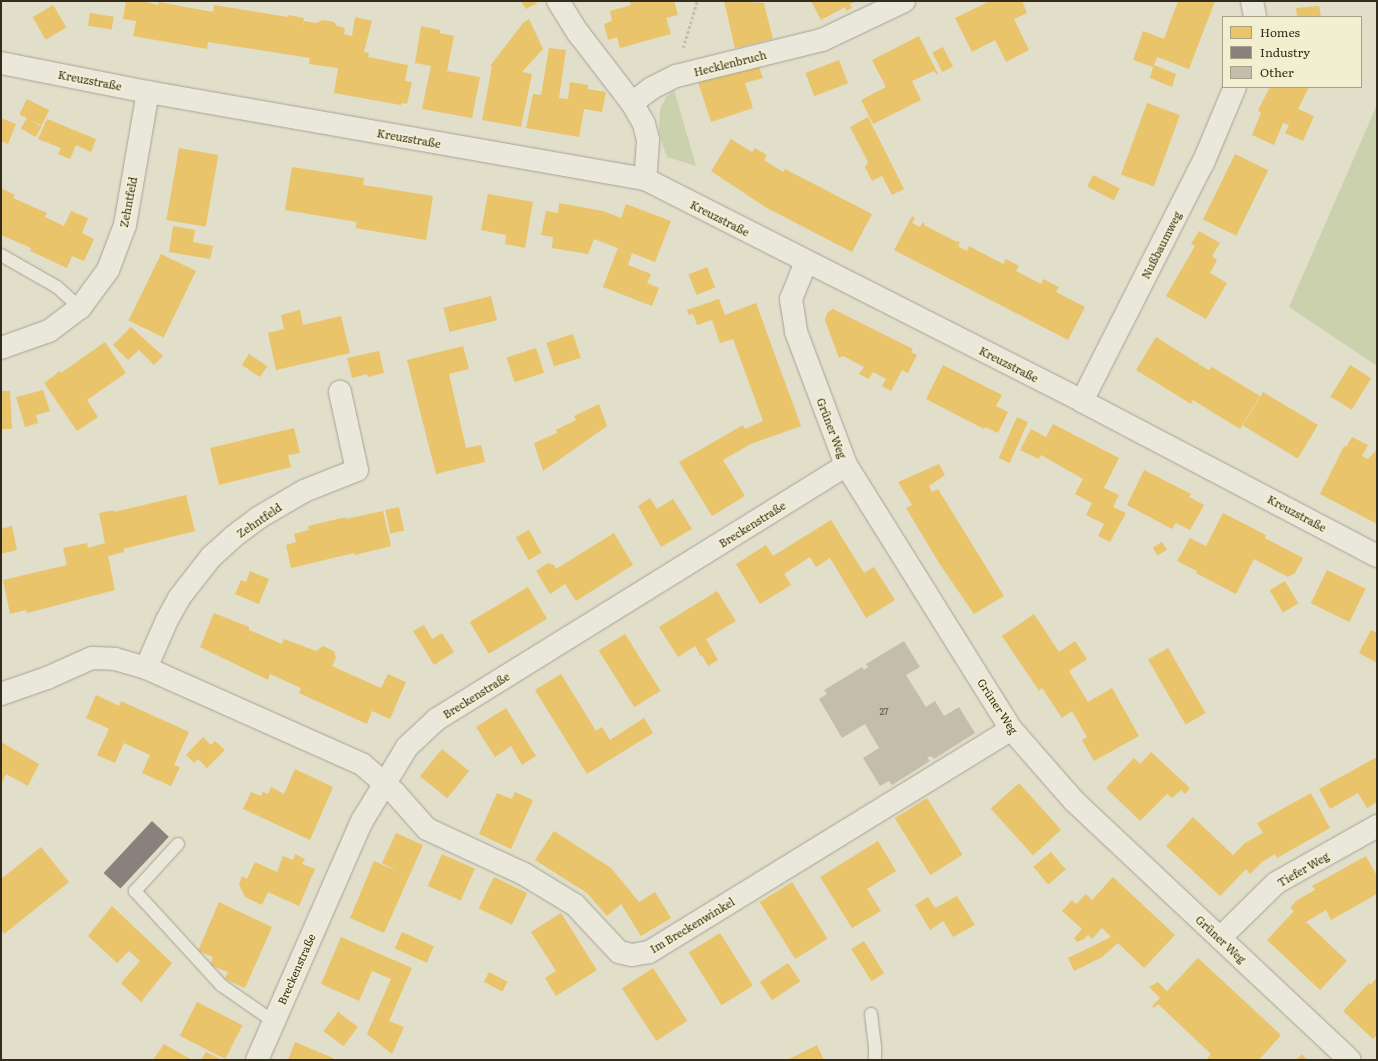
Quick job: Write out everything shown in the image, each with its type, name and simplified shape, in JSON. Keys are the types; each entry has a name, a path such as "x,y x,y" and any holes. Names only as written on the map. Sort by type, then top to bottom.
{"street":[{"path":"558,1 578,34 632,103 644,124 648,140 645,179"},
{"name":"Hecklenbruch","path":"632,103 652,88 676,76 822,40 904,1"},
{"path":"1252,1 1254,16"},
{"name":"Kreuzstraße","path":"1,62 148,92 645,179 1082,401 1377,556"},
{"name":"Nußbaumweg","path":"1082,401 1203,163 1235,88"},
{"name":"Zehntfeld","path":"1,348 49,331 80,308 108,270 125,225 148,92"},
{"name":"Grüner Weg","path":"806,262 791,299 796,332 846,465 1011,729 1074,801 1350,1060"},
{"name":"Zehntfeld","path":"146,668 167,620 179,598 211,557 233,537 258,518 304,491 357,470 340,392"},
{"name":"Breckenstraße","path":"257,1060 362,821 407,747 437,719 846,465"},
{"path":"1,694 47,678 71,666 92,658 115,659 146,668 362,764 384,784"},
{"name":"Im Breckenwinkel","path":"384,784 395,793 427,829 524,874 575,905 619,952 640,955 649,952 1011,729"},
{"name":"Tiefer Weg","path":"1220,938 1276,883 1377,826"}],"lane":[{"path":"1,255 57,287 80,308"},
{"path":"178,844 135,891 221,985 273,1022"},
{"path":"871,1014 876,1047 875,1060"}],"path":[{"path":"676,76 697,1"}],"green space":[{"path":"674,90 696,166 667,157 662,143 659,131 660,109 666,97"},
{"path":"1377,105 1377,366 1289,307"}],"building: Homes":[{"path":"126,1 142,1 158,5 159,2 213,12 214,5 288,17 288,15 304,18 302,29 304,21 316,23 322,20 334,22 337,26 345,28 344,34 352,36 355,17 372,21 364,52 369,53 368,57 408,65 405,81 412,82 407,104 402,103 401,105 334,93 338,68 309,64 310,58 208,42 207,49 133,36 136,21 123,19"},
{"path":"521,1 536,1 537,3 526,9"},
{"path":"630,1 674,1 678,15 666,18 671,34 620,48 617,37 608,40 604,24 612,21 610,11 631,5"},
{"path":"724,1 764,3 773,39 735,48"},
{"path":"811,1 855,2 850,4 852,8 846,11 845,7 821,20"},
{"path":"990,1 1022,1 1027,13 1014,19 1029,50 1006,62 995,40 972,52 955,18"},
{"path":"1178,1 1215,1 1189,69 1157,57 1154,65 1176,74 1172,87 1150,78 1153,67 1133,60 1143,31 1164,39"},
{"path":"53,5 66,27 46,40 32,17"},
{"path":"1319,6 1321,16 1297,16 1296,8"},
{"path":"90,13 114,17 112,30 88,26"},
{"path":"529,19 543,49 522,72 532,74 521,127 482,120 492,67 490,66 523,23"},
{"path":"421,26 440,30 440,33 454,36 447,71 480,77 472,118 422,109 431,66 415,63"},
{"path":"919,36 938,74 937,75 934,71 912,81 921,100 873,124 861,100 886,87 872,60"},
{"path":"943,47 953,67 942,72 932,52"},
{"path":"549,48 566,50 559,98 568,99 570,82 588,85 588,89 606,92 602,112 584,109 579,137 526,128 533,94 541,95"},
{"path":"839,60 848,83 814,96 805,73"},
{"path":"759,67 763,78 745,83 753,108 711,122 698,82"},
{"path":"1269,88 1308,88 1298,109 1314,116 1303,141 1285,133 1289,125 1283,123 1274,145 1252,135 1261,113 1258,110"},
{"path":"27,99 49,110 42,125 19,114"},
{"path":"1147,103 1180,115 1154,186 1121,174"},
{"path":"868,117 904,189 892,195 882,176 872,181 865,167 868,162 850,127"},
{"path":"1,118 16,124 8,144 1,141"},
{"path":"27,118 42,127 35,137 21,128"},
{"path":"47,119 96,139 91,152 76,145 70,159 58,154 61,148 38,139"},
{"path":"731,139 752,152 755,148 767,155 764,160 783,172 785,169 872,214 852,252 765,207 711,171"},
{"path":"179,148 218,155 206,227 166,220"},
{"path":"1235,154 1268,170 1236,236 1203,220"},
{"path":"292,167 364,178 363,185 433,196 426,240 355,228 357,222 285,210"},
{"path":"1093,175 1120,189 1114,200 1087,187"},
{"path":"1,188 15,195 13,198 47,213 45,217 64,226 71,211 88,218 82,233 94,239 84,261 72,256 67,268 30,251 31,248 1,235"},
{"path":"488,194 533,202 525,248 505,244 506,235 481,230"},
{"path":"559,203 603,211 621,218 626,204 671,221 655,262 632,253 628,265 651,274 647,283 659,288 652,306 603,287 618,248 594,239 588,254 552,248 553,237 541,235 546,211 558,213"},
{"path":"912,216 915,218 912,223 920,227 923,222 925,224 924,225 957,242 960,242 958,246 967,251 969,246 1003,264 1006,259 1019,266 1016,271 1041,284 1043,279 1059,287 1056,292 1085,307 1068,340 894,250"},
{"path":"173,226 195,230 193,242 213,246 210,259 169,252"},
{"path":"1199,231 1220,243 1212,256 1217,260 1210,273 1227,283 1206,319 1166,296 1195,246 1191,244"},
{"path":"161,254 196,271 164,338 129,321"},
{"path":"707,267 715,287 697,295 688,274"},
{"path":"491,296 497,320 450,332 443,308"},
{"path":"719,299 725,315 756,303 801,426 751,444 723,460 745,496 712,516 679,462 743,425 745,429 763,421 733,339 720,343 712,320 697,325 693,314 689,315 687,310"},
{"path":"833,309 913,349 911,352 917,355 908,373 902,370 891,391 882,386 886,379 873,372 869,379 859,374 864,367 843,356 839,358 825,320 827,313"},
{"path":"300,310 303,325 341,316 350,353 276,370 268,333 284,329 281,315"},
{"path":"131,327 163,356 154,365 139,350 128,360 113,345"},
{"path":"573,334 581,358 554,366 546,343"},
{"path":"1156,337 1197,363 1199,361 1198,364 1209,370 1212,367 1260,396 1240,429 1193,400 1191,404 1136,370"},
{"path":"105,342 126,373 87,400 98,417 77,431 44,383"},
{"path":"463,346 469,369 449,374 466,448 481,445 485,462 436,474 407,360"},
{"path":"536,348 544,373 515,382 507,358"},
{"path":"379,351 384,373 368,377 367,374 352,378 347,358"},
{"path":"249,354 267,366 260,377 242,365"},
{"path":"943,365 1002,395 996,406 1008,412 998,433 985,427 984,429 926,399"},
{"path":"1350,365 1371,378 1352,410 1330,396"},
{"path":"43,390 50,411 36,415 38,423 25,427 16,397"},
{"path":"1,391 10,391 12,429 1,429"},
{"path":"1263,392 1318,425 1298,458 1243,425"},
{"path":"599,404 607,426 543,471 534,443 557,433 556,430 576,420 574,416"},
{"path":"1017,417 1028,422 1010,463 999,458"},
{"path":"1053,424 1119,458 1104,488 1119,495 1113,507 1126,513 1110,542 1098,536 1104,524 1086,515 1092,503 1075,494 1083,479 1041,455 1039,459 1020,450 1031,429 1046,437"},
{"path":"294,428 300,453 288,455 291,467 219,485 210,448"},
{"path":"1352,437 1368,445 1362,456 1368,459 1377,449 1377,524 1320,494 1344,446 1346,447"},
{"path":"939,464 945,475 929,486 932,492 938,489 1004,596 974,614 939,563 906,508 912,505 898,482"},
{"path":"1144,470 1191,494 1189,497 1204,505 1190,530 1176,523 1172,529 1127,505"},
{"path":"186,495 195,531 123,549 124,552 108,556 115,590 27,613 26,610 10,614 3,580 67,565 63,548 87,543 88,548 105,543 99,513 114,510 114,512"},
{"path":"650,498 657,509 673,499 692,529 661,547 638,506"},
{"path":"399,507 404,530 390,533 385,510"},
{"path":"383,511 391,546 291,568 286,545 296,542 294,534 309,530 308,526 346,517 346,519"},
{"path":"1223,513 1266,535 1265,538 1303,558 1295,573 1288,577 1254,559 1236,594 1177,561 1190,538 1206,546"},
{"path":"831,520 864,573 874,567 895,600 866,618 830,558 816,567 810,557 784,574 791,585 760,604 736,564 766,545 773,556"},
{"path":"12,526 17,550 1,554 1,529"},
{"path":"529,530 542,553 528,560 516,537"},
{"path":"614,533 633,565 576,601 565,584 550,594 536,571 548,563 554,565 556,569"},
{"path":"1162,542 1167,550 1157,555 1153,548"},
{"path":"1327,570 1366,589 1349,622 1311,603"},
{"path":"250,571 269,579 259,604 235,594 241,580 246,582"},
{"path":"1285,581 1298,603 1283,613 1270,590"},
{"path":"528,587 547,619 489,654 470,622"},
{"path":"717,591 736,621 706,639 718,660 708,666 702,655 698,656 700,654 695,646 678,657 659,627"},
{"path":"214,613 249,627 249,630 282,644 284,639 316,651 323,646 334,651 336,658 332,666 381,688 388,674 406,682 390,719 372,711 367,724 299,693 301,688 270,674 268,680 200,647"},
{"path":"1034,614 1059,652 1075,641 1087,659 1069,671 1088,702 1112,688 1139,736 1094,761 1082,740 1087,737 1072,711 1062,718 1042,688 1039,691 1002,636"},
{"path":"424,625 432,639 442,633 454,652 434,665 413,631"},
{"path":"1371,630 1377,633 1377,663 1359,653"},
{"path":"625,634 661,691 634,707 599,650"},
{"path":"1168,648 1206,713 1186,724 1148,660"},
{"path":"561,674 596,731 602,727 610,740 644,718 653,733 587,774 535,690"},
{"path":"96,695 119,706 121,701 189,732 174,765 180,767 171,786 142,773 150,755 124,743 115,763 97,755 109,729 86,718"},
{"path":"506,708 536,756 522,765 511,746 495,757 476,727"},
{"path":"203,737 211,745 215,741 225,750 207,768 198,759 194,763 186,755"},
{"path":"1,742 39,764 28,786 6,774 1,785"},
{"path":"442,749 469,771 447,798 420,776"},
{"path":"1151,752 1190,788 1185,794 1181,790 1172,798 1167,794 1140,821 1106,788 1134,758 1140,764"},
{"path":"1377,757 1377,802 1367,808 1358,793 1330,809 1319,789"},
{"path":"295,769 333,787 310,840 243,809 251,792 261,796 263,792 268,794 271,787 284,794"},
{"path":"1019,783 1061,830 1033,855 991,808"},
{"path":"515,792 533,800 511,849 479,834 497,793 512,799"},
{"path":"1311,793 1330,828 1277,858 1275,854 1262,862 1250,874 1246,869 1220,896 1166,846 1193,817 1233,855 1245,843 1263,833 1257,823"},
{"path":"927,798 963,855 930,875 895,818"},
{"path":"554,831 611,868 639,902 655,892 671,918 641,936 621,904 607,916 587,893 535,860"},
{"path":"396,833 423,845 384,933 350,918 374,861 399,872 382,863"},
{"path":"878,841 896,871 867,889 881,911 852,928 820,877"},
{"path":"41,847 69,882 4,934 1,929 1,879"},
{"path":"1051,852 1066,870 1048,884 1033,867"},
{"path":"295,854 305,859 302,864 315,869 299,906 268,892 262,905 245,897 239,884 242,876 247,879 255,862 277,872 283,856 293,860"},
{"path":"442,854 475,869 461,901 428,886"},
{"path":"1366,856 1377,876 1377,894 1331,920 1326,910 1306,922 1347,961 1320,990 1267,940 1294,911 1290,908 1297,900 1315,890 1312,886"},
{"path":"494,877 527,893 512,925 479,908"},
{"path":"1113,877 1175,935 1144,968 1118,943 1102,957 1074,971 1068,958 1111,937 1102,928 1092,939 1088,935 1084,939 1077,942 1074,938 1082,929 1062,911 1072,900 1076,904 1086,894 1092,900"},
{"path":"792,882 828,939 795,959 760,902"},
{"path":"957,896 975,925 953,937 943,921 930,930 915,905 928,897 935,908"},
{"path":"219,902 272,927 245,988 225,979 228,972 210,965 213,957 198,951"},
{"path":"112,906 172,963 141,1002 121,983 140,961 129,951 117,963 88,936"},
{"path":"561,913 597,970 556,996 545,978 556,971 531,932"},
{"path":"402,932 434,946 427,963 395,948"},
{"path":"720,933 753,986 721,1005 689,953"},
{"path":"341,937 412,968 389,1021 404,1027 392,1054 367,1034 391,979 372,971 359,1001 321,984"},
{"path":"864,941 884,973 871,981 851,949"},
{"path":"1198,958 1281,1035 1259,1060 1206,1060 1211,1054 1158,1004 1154,1008 1152,1006 1160,998 1149,987 1158,982 1167,991"},
{"path":"788,963 800,981 772,1000 760,982"},
{"path":"653,968 687,1021 656,1041 622,988"},
{"path":"489,972 508,982 502,992 484,982"},
{"path":"1377,977 1377,1035 1373,1039 1343,1011 1369,983 1371,985"},
{"path":"197,1002 242,1025 225,1059 180,1036"},
{"path":"338,1012 358,1027 344,1046 324,1031"},
{"path":"295,1042 333,1058 333,1060 288,1060"},
{"path":"164,1044 192,1060 153,1060"},
{"path":"817,1045 824,1060 787,1060"},
{"path":"206,1052 222,1060 201,1060"},
{"path":"1302,1054 1307,1060 1296,1060"}],"building: Industry":[{"path":"152,821 169,837 120,889 104,873"}],"building: Other":[{"path":"904,641 920,667 906,675 926,707 935,701 944,716 959,707 975,733 934,759 931,756 927,758 930,761 892,785 889,781 880,786 863,758 879,748 865,724 842,738 819,699 827,694 824,690 862,667 864,670 868,667 866,664"}]}
